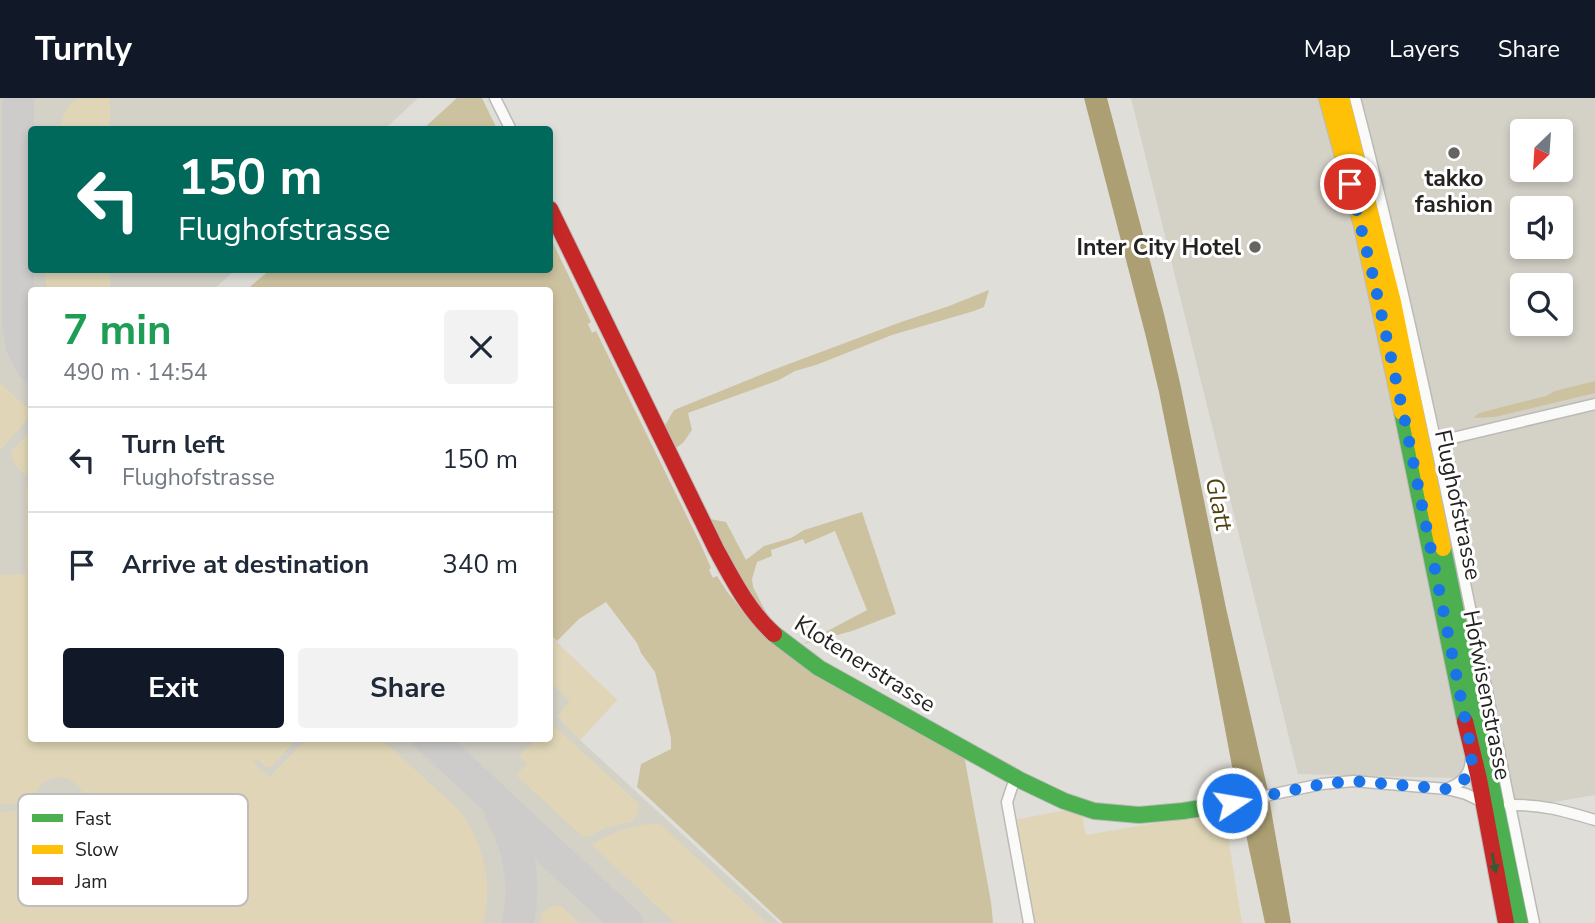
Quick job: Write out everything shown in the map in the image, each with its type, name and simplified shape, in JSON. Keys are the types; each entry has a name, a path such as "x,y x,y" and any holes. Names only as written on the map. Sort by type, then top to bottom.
{"main road":[{"name":"Flughofstrasse","path":"1327,98 1362,226 1379,301 1506,923"},
{"name":"Flughofstrasse","path":"1340,98 1393,302 1520,923"},
{"name":"Klotenerstrasse","path":"553,215 716,549 742,598 772,633 811,663 1017,778 1058,798 1088,809 1141,815 1168,814 1229,803"}],"street":[{"path":"495,98 509,126"},
{"name":"Hofwisenstrasse","path":"1355,98 1387,222 1436,442 1534,923"},
{"path":"1436,442 1595,404"},
{"path":"1447,789 1462,782 1467,776 1472,753"},
{"path":"1017,778 1007,803 1029,923"},
{"name":"Klotenerstrasse","path":"1229,803 1322,784 1353,781 1447,789 1483,802"},
{"path":"1509,805 1554,807 1595,820"}],"shaded area":[{"path":"0,98 418,98 388,126 28,126 28,273 232,273 216,287 28,287 28,742 553,742 553,639 617,700 580,740 779,923 0,923"},
{"path":"77,98 110,98 110,126 59,126 69,104"},
{"path":"457,98 482,98 496,126 426,126"},
{"path":"1084,98 1107,98 1164,314 1267,787 1291,923 1265,923 1159,392"},
{"path":"1131,98 1595,98 1595,795 1530,806 1456,778 1298,774"},
{"path":"553,243 591,322 588,324 592,333 596,331 701,545 713,578 717,576 754,624 964,755 993,923 783,923 637,787 641,764 671,749 671,738 655,672 606,602 579,619 557,641 553,637 553,287 250,287 266,273 553,273"},
{"path":"44,273 110,273 110,287 47,287"},
{"path":"989,290 984,307 892,335 688,413 692,430 683,443 674,449 664,427 674,410 770,371"},
{"path":"1595,381 1595,393 1495,417 1473,418 1479,413"},
{"path":"0,383 28,408 28,419 0,450"},
{"path":"28,433 28,477 13,460 12,451"},
{"path":"26,485 28,742 294,742 271,767 266,767 257,759 253,762 269,778 303,742 384,742 456,807 472,830 482,855 487,882 483,923 0,923 0,814 18,811 18,906 248,906 248,794 83,794 72,781 63,777 52,778 42,784 35,794 18,794 18,804 0,803 0,575 26,574"},
{"path":"862,512 896,614 852,631 803,644 867,610 835,531 805,544 803,539 771,550 772,556 757,562 752,579 753,587 772,624 736,572 710,519 726,522 746,560 764,546"},
{"path":"553,639 617,700 580,740 557,716 570,701 553,685"},
{"path":"553,725 638,803 639,813 633,821 582,836 516,775 527,764 519,756 533,742 553,742"},
{"path":"1067,810 1082,815 1086,835 1224,811 1242,923 1031,923 1014,820"},
{"path":"647,824 660,824 767,923 675,923 592,845 611,834"},
{"path":"560,905 579,923 540,923 542,913"}],"taxiway":[{"path":"18,98 18,325 22,347 28,358"},
{"path":"433,742 627,923"},
{"path":"500,812 512,838 519,866 521,894 518,923"}],"traffic: fast":[{"path":"1402,412 1465,721"},
{"path":"1443,548 1520,923"},
{"path":"774,634 819,668 1020,780 1064,801 1094,811 1139,815 1227,804"}],"traffic: slow":[{"path":"1327,98 1362,226 1402,412"},
{"path":"1341,98 1393,302 1443,548"}],"traffic: jam":[{"path":"553,215 716,549 749,605 774,634"},
{"path":"1465,721 1479,779 1506,923"}],"place":[{"name":"takko fashion","path":"1454,153"},
{"name":"Inter City Hotel","path":"1255,247"}],"route":[{"path":"1232,803 1322,784 1353,781 1447,789 1462,782 1471,767 1472,753 1405,421 1362,226 1350,184"}],"water label":[{"name":"Glatt","path":"1219,504"}]}
